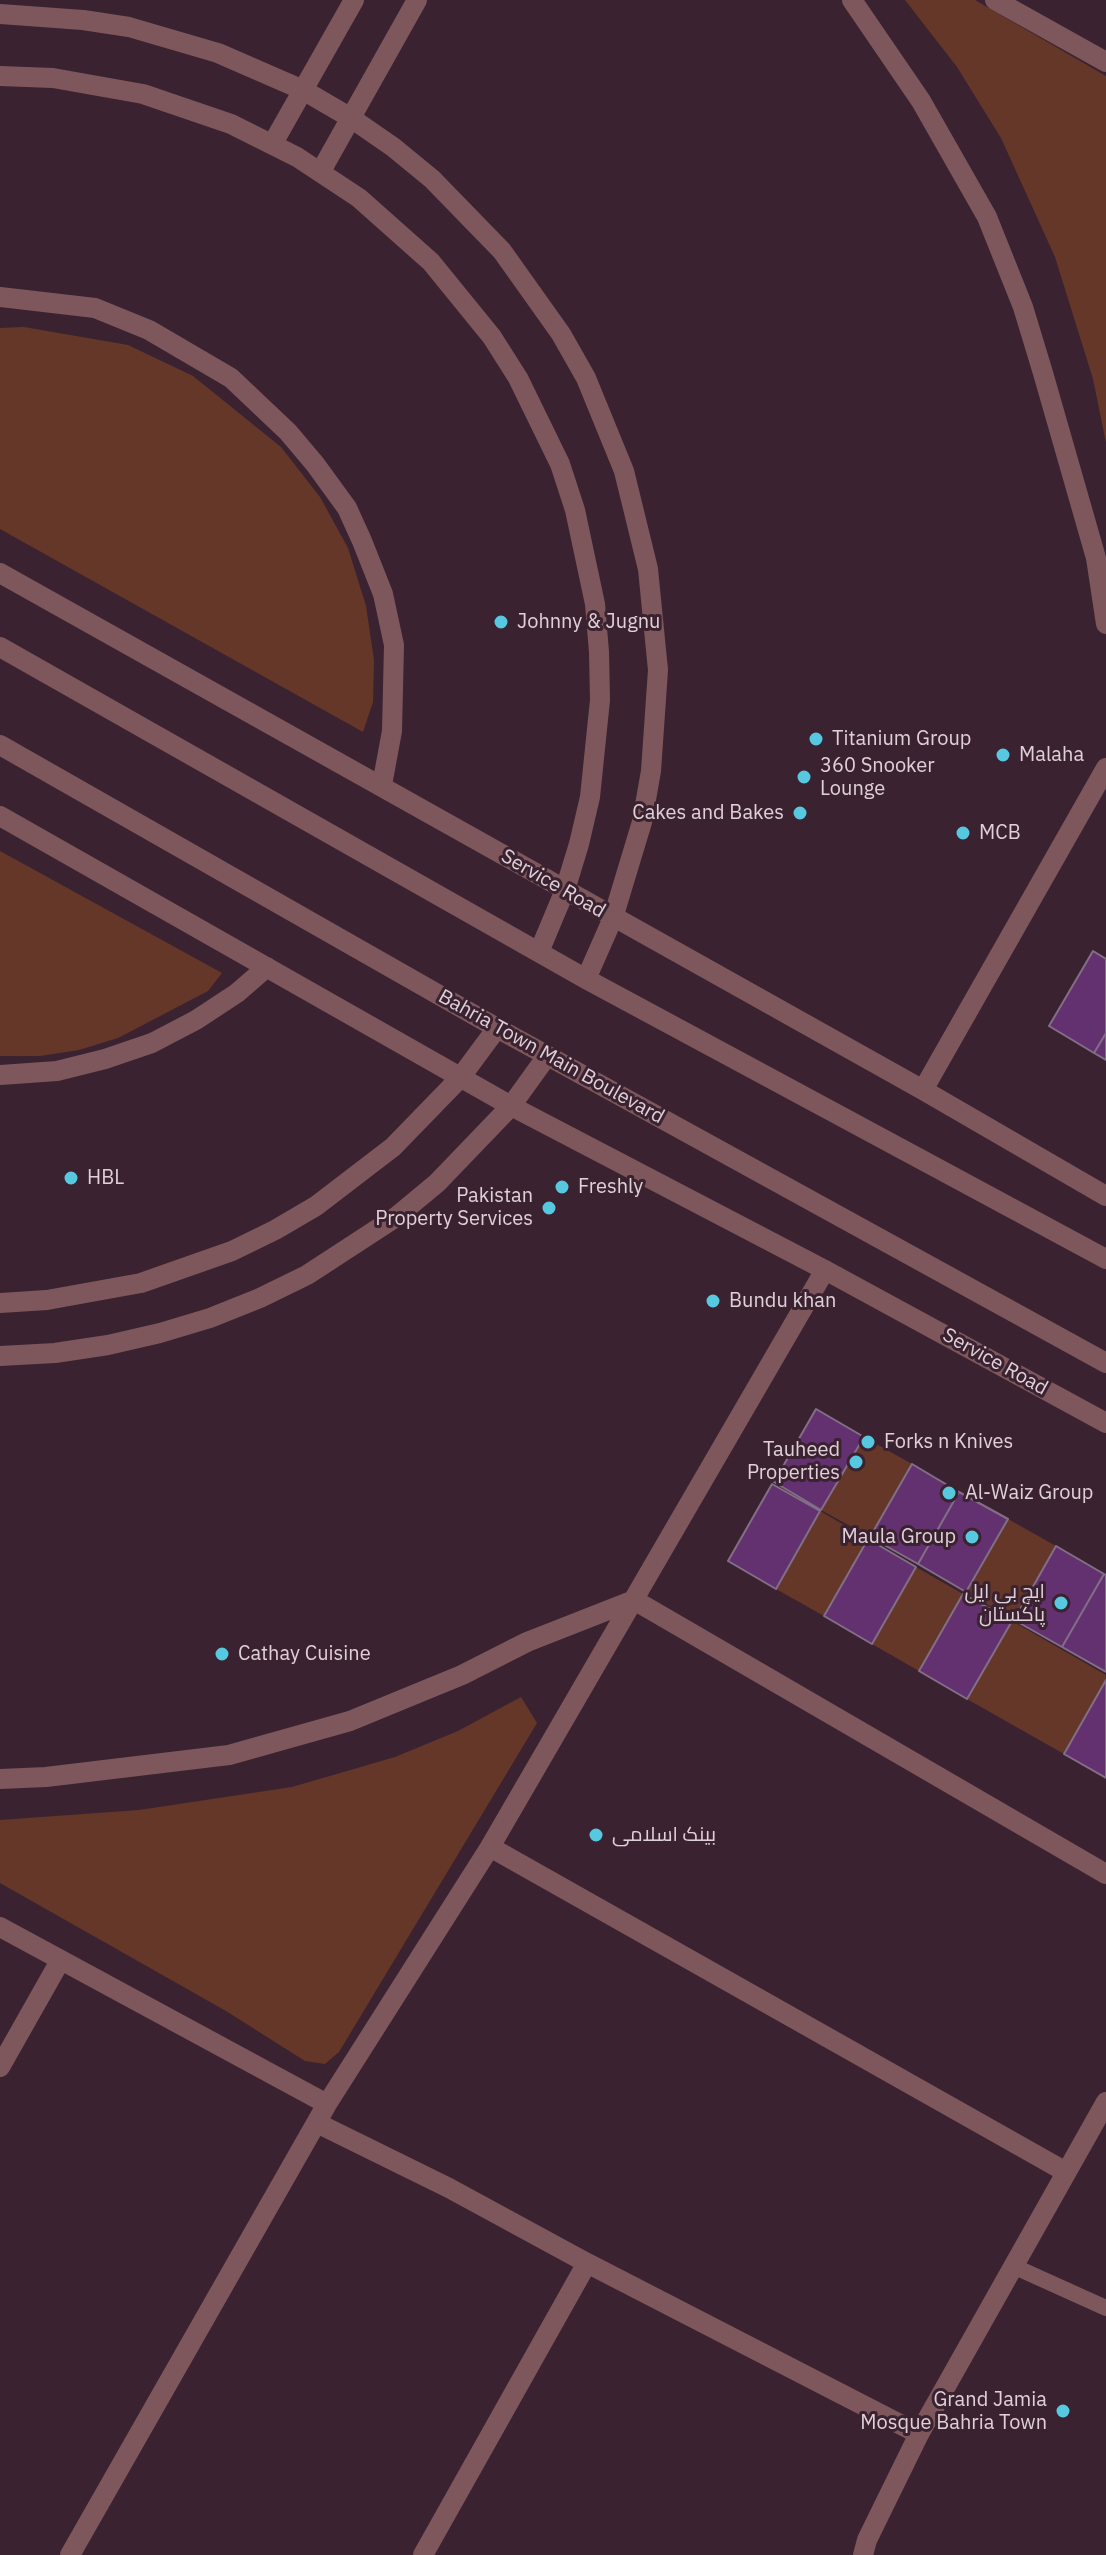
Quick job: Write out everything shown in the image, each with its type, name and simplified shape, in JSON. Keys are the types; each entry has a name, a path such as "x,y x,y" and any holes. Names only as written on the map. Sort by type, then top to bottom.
{"street":[{"path":"273,143 354,0"},
{"path":"321,171 417,0"},
{"path":"852,0 921,101 987,217 1023,307 1043,373 1096,558 1106,624"},
{"path":"995,0 1106,62"},
{"path":"0,14 129,27 218,53 303,90 351,118 432,179 469,214 510,261 561,334 586,378 624,471 648,569 655,620 657,683 651,771 642,822 613,918 586,979"},
{"path":"0,76 53,78 143,94 188,107 273,143 321,171 397,229 463,298 518,378 560,464 575,510 593,592 600,688 597,749 590,797 565,890 539,952"},
{"path":"0,297 95,308 149,330 231,378 288,432 315,464 347,508 383,594 392,633 395,672 392,731 382,785"},
{"name":"Service Road","path":"0,573 382,785 1106,1196"},
{"path":"0,647 586,979 1106,1259"},
{"name":"Bahria Town Main Boulevard","path":"0,745 547,1056 1106,1363"},
{"path":"923,1090 1106,768"},
{"name":"Service Road","path":"0,816 511,1106 825,1270 1106,1423"},
{"path":"0,1075 57,1071 152,1043 196,1020 237,993 267,967"},
{"path":"0,1303 47,1300 141,1283 232,1251 316,1206 393,1147 460,1078 497,1028"},
{"path":"0,1356 68,1351 160,1333 210,1318 272,1293 341,1255 396,1217 466,1155 511,1106 547,1056"},
{"path":"70,2555 322,2114 490,1847 825,1270"},
{"path":"0,1779 46,1777 229,1755 350,1721 462,1675 527,1642 634,1600"},
{"path":"634,1600 1106,1874"},
{"path":"490,1847 1066,2172"},
{"path":"0,1927 449,2188 587,2263 919,2434"},
{"path":"0,2067 60,1961"},
{"path":"862,2550 919,2434 1106,2102"},
{"path":"423,2555 587,2263"}],"lane":[{"path":"1013,2266 1106,2308"}],"shaded area":[{"path":"905,0 975,0 1106,76 1106,443 1093,379 1055,257 1001,138 957,67"},
{"path":"24,327 128,345 193,376 281,447 320,497 348,548 366,606 374,660 373,702 363,732 0,529 0,328"},
{"path":"0,851 222,973 208,991 118,1038 79,1050 40,1056 0,1056"},
{"path":"864,1437 912,1464 870,1537 821,1510"},
{"path":"820,1511 868,1539 824,1616 776,1589"},
{"path":"1008,1519 1056,1546 1014,1620 966,1592"},
{"path":"916,1567 963,1594 919,1671 872,1644"},
{"path":"1012,1621 1106,1675 1064,1754 967,1699"},
{"path":"521,1697 537,1723 339,2052 325,2064 305,2061 226,2011 0,1883 0,1820 139,1810 292,1787 395,1757 458,1731"}],"building":[{"path":"1093,951 1106,959 1106,1033 1094,1053 1049,1026"},
{"path":"1106,1033 1106,1060 1094,1053"},
{"path":"816,1409 864,1437 821,1510 774,1482"},
{"path":"912,1464 959,1492 918,1564 870,1537"},
{"path":"772,1484 820,1511 776,1589 728,1561"},
{"path":"959,1492 1008,1519 966,1592 918,1564"},
{"path":"868,1539 916,1567 872,1644 824,1616"},
{"path":"1056,1546 1104,1574 1062,1647 1014,1620"},
{"path":"1106,1575 1106,1672 1062,1647"},
{"path":"963,1594 1012,1621 967,1699 919,1671"},
{"path":"1106,1680 1106,1778 1064,1754"}],"place":[{"name":"Johnny & Jugnu","path":"501,622"},
{"name":"Titanium Group","path":"816,739"},
{"name":"Malaha","path":"1003,755"},
{"name":"360 Snooker Lounge","path":"804,777"},
{"name":"Cakes and Bakes","path":"800,813"},
{"name":"MCB","path":"963,833"},
{"name":"HBL","path":"71,1178"},
{"name":"Freshly","path":"562,1187"},
{"name":"Pakistan Property Services","path":"549,1208"},
{"name":"Bundu khan","path":"713,1301"},
{"name":"Forks n Knives","path":"868,1442"},
{"name":"Tauheed Properties","path":"856,1462"},
{"name":"Al-Waiz Group","path":"949,1493"},
{"name":"Maula Group","path":"972,1537"},
{"name":"ایچ بی ایل پاکستان","path":"1061,1603"},
{"name":"Cathay Cuisine","path":"222,1654"},
{"name":"بینک اسلامی","path":"596,1835"},
{"name":"Grand Jamia Mosque Bahria Town","path":"1063,2411"}]}
